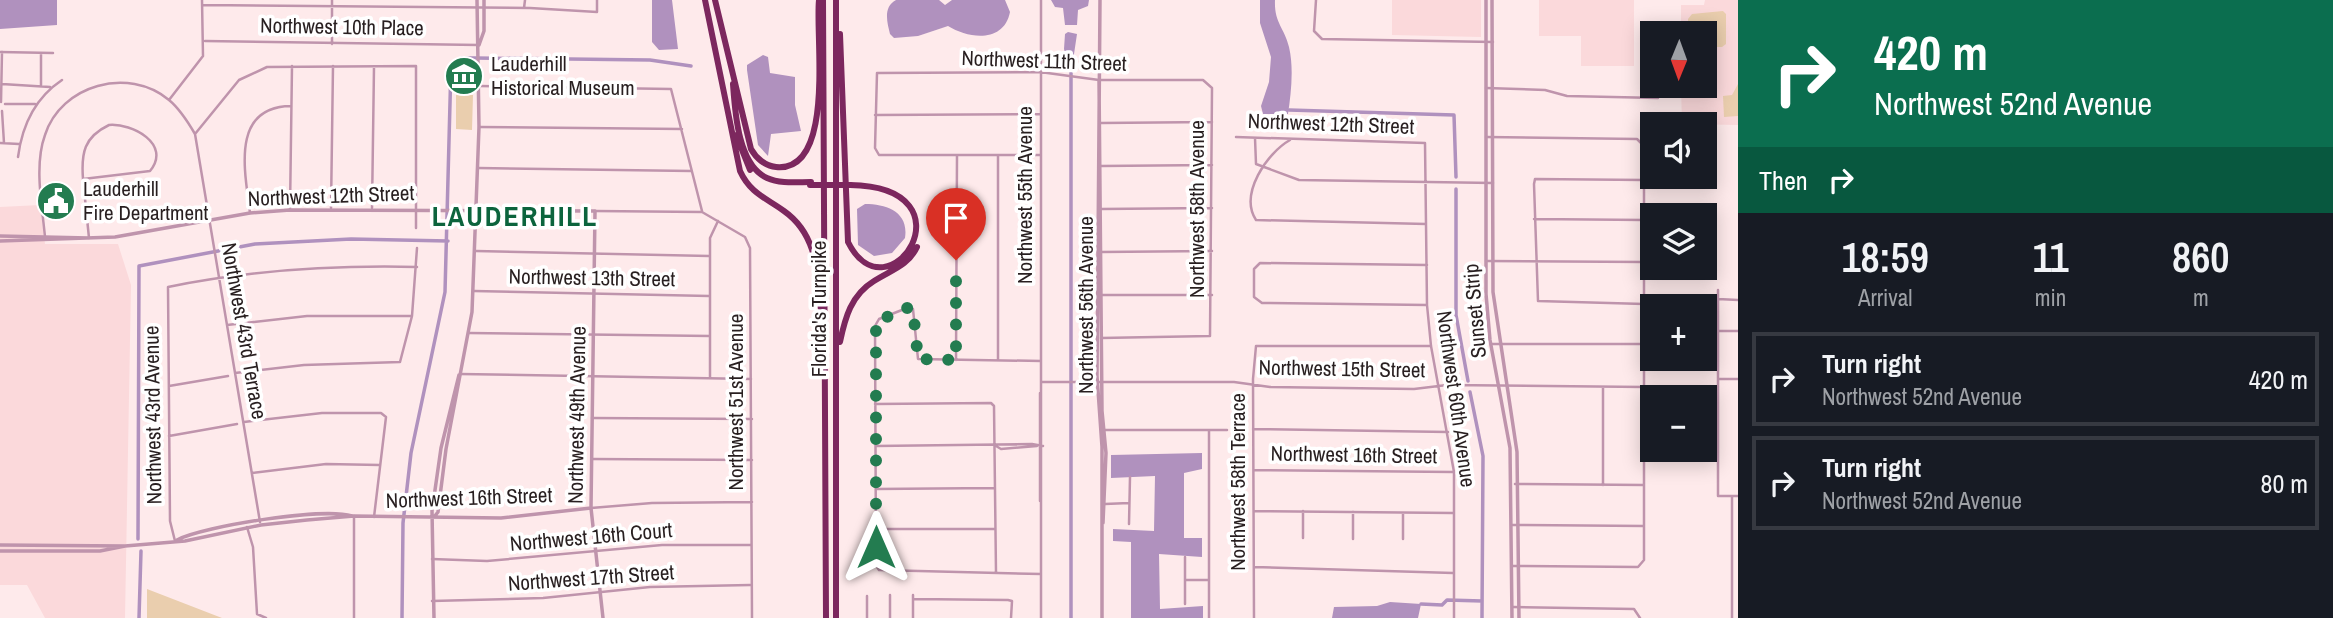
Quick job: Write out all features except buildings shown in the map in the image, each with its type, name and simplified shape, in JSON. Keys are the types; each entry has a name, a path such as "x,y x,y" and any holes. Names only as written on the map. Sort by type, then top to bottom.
{"highway":[{"path":"705,0 738,163 748,186 794,219 813,250 819,277 825,336"},
{"path":"715,0 754,154 771,166 796,163 808,151 815,134 821,0"},
{"name":"Florida's Turnpike","path":"821,0 826,618"},
{"name":"Florida's Turnpike","path":"835,618 836,0"},
{"path":"837,15 842,45 848,242 859,257 872,264 885,266 903,259 911,251 917,234 911,210 886,191 850,183"},
{"path":"733,77 737,116 750,164 770,180 811,184"},
{"path":"729,113 742,156 756,176 776,185 878,184 904,197 918,216 921,235 911,258 869,284 855,298 845,318 837,358"}],"street":[{"path":"332,0 332,44"},
{"path":"433,618 432,559 438,481 469,333 474,291 479,127 477,0"},
{"path":"479,45 484,31 484,0"},
{"path":"524,8 525,0"},
{"path":"169,100 203,56 205,41 202,2 524,8 597,12 597,0"},
{"name":"Northwest 55th Avenue","path":"1041,0 1041,618"},
{"name":"Northwest 56th Avenue","path":"1100,0 1102,618"},
{"name":"Sunset Strip","path":"1486,0 1486,261 1491,344 1505,414 1512,484 1512,618"},
{"name":"Sunset Strip","path":"1492,0 1493,261 1499,343 1512,413 1519,484 1519,618"},
{"path":"1314,1 1314,31 1316,36 1322,39 1493,42"},
{"name":"Northwest 10th Place","path":"205,41 479,45"},
{"path":"19,144 2,143 1,52 53,53"},
{"path":"41,53 41,85"},
{"path":"195,134 225,95 251,72 267,66 416,66 416,228"},
{"path":"290,210 292,66"},
{"path":"331,208 333,66"},
{"path":"372,208 374,67"},
{"name":"Northwest 11th Street","path":"875,115 877,73 1040,72 1099,80 1209,82"},
{"path":"18,157 19,144 36,104 62,80"},
{"name":"Northwest 58th Avenue","path":"1100,338 1210,336 1212,88 1209,82"},
{"path":"2,84 41,85 51,88"},
{"name":"Northwest 43rd Terrace","path":"46,239 40,163 45,132 59,110 69,100 99,85 133,84 169,100 195,134 260,523"},
{"path":"479,86 671,89 702,212"},
{"path":"1486,89 1545,90 1567,96 1658,99"},
{"path":"2,103 36,104"},
{"path":"250,213 243,158 246,139 265,112 275,106 291,106"},
{"path":"1040,155 879,155 875,148 875,115 1041,114"},
{"path":"1100,123 1212,122"},
{"path":"83,179 150,171 155,165 156,156 150,141 131,126 109,125 96,131 83,153 83,179 89,238"},
{"path":"479,127 682,129"},
{"name":"Northwest 12th Street","path":"1236,137 1425,142"},
{"path":"1486,137 1640,142"},
{"path":"1255,138 1255,162 1299,180 1493,183"},
{"path":"1293,139 1275,151 1263,167 1253,197 1256,220 1426,224"},
{"name":"Northwest 60th Avenue","path":"1425,142 1427,305 1431,346 1454,472 1454,618"},
{"path":"956,360 957,155"},
{"path":"998,156 998,360"},
{"path":"1100,166 1212,165"},
{"path":"478,168 692,171"},
{"path":"1640,180 1535,179 1534,219 1538,301 1640,304"},
{"name":"Northwest 12th Street","path":"0,239 128,236 250,213 331,208 702,212"},
{"path":"1100,209 1212,208"},
{"name":"Northwest 49th Avenue","path":"595,211 591,508 603,618"},
{"name":"Northwest 51st Avenue","path":"702,212 745,237 750,248 752,618"},
{"path":"1534,219 1640,220"},
{"path":"710,378 709,256 710,238 718,221"},
{"path":"235,373 304,365 400,362 412,316 417,248"},
{"path":"476,251 709,256"},
{"path":"1100,252 1212,251"},
{"path":"1486,261 1640,262"},
{"path":"1427,265 1256,265 1254,297 1256,302 1427,305"},
{"path":"219,277 308,267 417,267"},
{"name":"Northwest 43rd Avenue","path":"175,541 170,521 168,287 219,277"},
{"path":"1718,289 1718,496 1738,496"},
{"name":"Northwest 13th Street","path":"474,291 709,296"},
{"path":"1100,295 1212,295"},
{"path":"1718,299 1738,300"},
{"path":"1041,361 918,359 913,309 907,308 879,319 875,326 876,529 879,570 1041,573"},
{"path":"227,325 307,316 412,316"},
{"path":"1718,331 1738,331"},
{"path":"469,333 710,336"},
{"path":"1491,344 1640,344"},
{"name":"Northwest 58th Terrace","path":"1254,618 1253,385 1256,346 1431,346"},
{"path":"460,374 752,379"},
{"path":"169,386 228,376"},
{"path":"1718,379 1738,379"},
{"name":"Northwest 15th Street","path":"1041,382 1414,389 1438,386 1640,387"},
{"path":"1603,387 1603,485"},
{"path":"875,404 994,406 996,573"},
{"path":"244,422 321,413 382,414 386,417 374,517"},
{"path":"1505,414 1512,413"},
{"path":"592,418 752,419"},
{"path":"169,436 237,424"},
{"path":"1253,429 1448,432"},
{"path":"1102,430 1227,430"},
{"path":"1209,430 1209,618"},
{"path":"876,446 996,446 1032,443 1040,446"},
{"path":"592,459 752,460"},
{"path":"1513,566 1642,565 1644,462"},
{"path":"252,473 314,465 380,465"},
{"name":"Northwest 16th Street","path":"1254,470 1454,472"},
{"path":"1129,524 1130,477"},
{"path":"1512,484 1644,485"},
{"path":"876,489 996,488"},
{"path":"1732,496 1732,618"},
{"name":"Northwest 16th Street","path":"0,551 100,551 175,541 260,523 354,516 524,516 652,503 752,502"},
{"path":"1103,504 1129,503"},
{"path":"1254,511 1454,513"},
{"path":"1303,511 1303,538"},
{"path":"1353,512 1353,538"},
{"path":"1403,539 1404,513"},
{"path":"354,516 354,618"},
{"path":"1512,525 1644,526"},
{"path":"246,526 253,547 257,614 266,618"},
{"path":"876,529 996,529"},
{"name":"Northwest 16th Street","path":"0,545 125,546"},
{"path":"21,545 22,551"},
{"name":"Northwest 16th Court","path":"432,559 487,561 662,545 752,545"},
{"path":"1185,557 1185,604"},
{"path":"1254,567 1454,573"},
{"path":"1185,580 1209,580"},
{"name":"Northwest 17th Street","path":"432,601 543,598 600,590 752,585"},
{"path":"890,595 890,618"},
{"path":"867,596 867,618"},
{"path":"913,618 913,597 1012,601 1011,618"},
{"path":"1512,607 1639,611 1640,618"}],"shaded area":[{"path":"0,0 57,0 57,25 0,29"},
{"path":"652,0 672,0 678,49 659,50 652,42"},
{"path":"896,0 939,0 945,5 952,0 1005,0 1010,12 1001,29 985,36 966,34 948,26 918,36 894,38 890,34 887,15 889,7"},
{"path":"1051,0 1089,0 1088,6 1078,10 1077,25 1065,25 1063,8 1055,7"},
{"path":"1260,0 1275,0 1278,20 1291,55 1288,114 1263,114 1261,106 1269,82 1271,57 1260,23"},
{"path":"1392,0 1481,0 1481,37 1392,35"},
{"path":"1539,0 1634,0 1634,66 1581,66 1581,36 1539,36"},
{"path":"1705,0 1738,0 1738,125 1717,125 1717,112 1682,112 1681,98 1717,98 1717,21 1681,21 1681,5 1704,5"},
{"path":"1723,11 1726,14 1726,44 1717,47 1717,21 1688,21 1692,14"},
{"path":"1065,34 1077,34 1071,74 1064,49"},
{"path":"763,55 768,57 770,73 795,77 795,105 801,131 771,134 768,156 758,145 747,70 747,65"},
{"path":"1738,84 1738,116 1724,117 1723,96 1732,95"},
{"path":"456,94 473,95 472,130 456,129"},
{"path":"865,204 895,211 904,222 905,238 892,253 874,256 858,245 857,209"},
{"path":"40,205 45,244 118,244 131,285 125,618 45,618 27,585 0,585 0,207"},
{"path":"1202,453 1202,469 1184,473 1184,538 1202,538 1202,557 1159,554 1160,609 1203,606 1203,618 1131,618 1131,542 1113,541 1113,529 1154,531 1155,476 1111,478 1111,455"},
{"path":"147,589 222,618 147,618"},
{"path":"1390,602 1421,604 1418,618 1332,618 1334,607 1377,606"}],"waterway":[{"path":"402,618 403,523 411,453 445,292 451,65 462,58 476,58 650,60 691,66"},
{"path":"1071,69 1071,618"},
{"path":"1289,110 1454,115 1456,177"},
{"path":"1456,189 1456,315 1468,381"},
{"path":"138,539 139,266 255,244 351,239 448,241"},
{"path":"1470,392 1483,456 1482,618"},
{"path":"139,618 141,551"},
{"path":"1421,604 1442,605 1447,600 1482,601"}],"place":[{"name":"Lauderhill Historical Museum","path":"464,76"},
{"name":"Lauderhill Fire Department","path":"56,201"}],"district":[{"name":"LAUDERHILL","path":"515,216"}],"route":[{"path":"876,547 876,322 907,308 913,309 916,312 918,359 956,360 956,260"}]}
